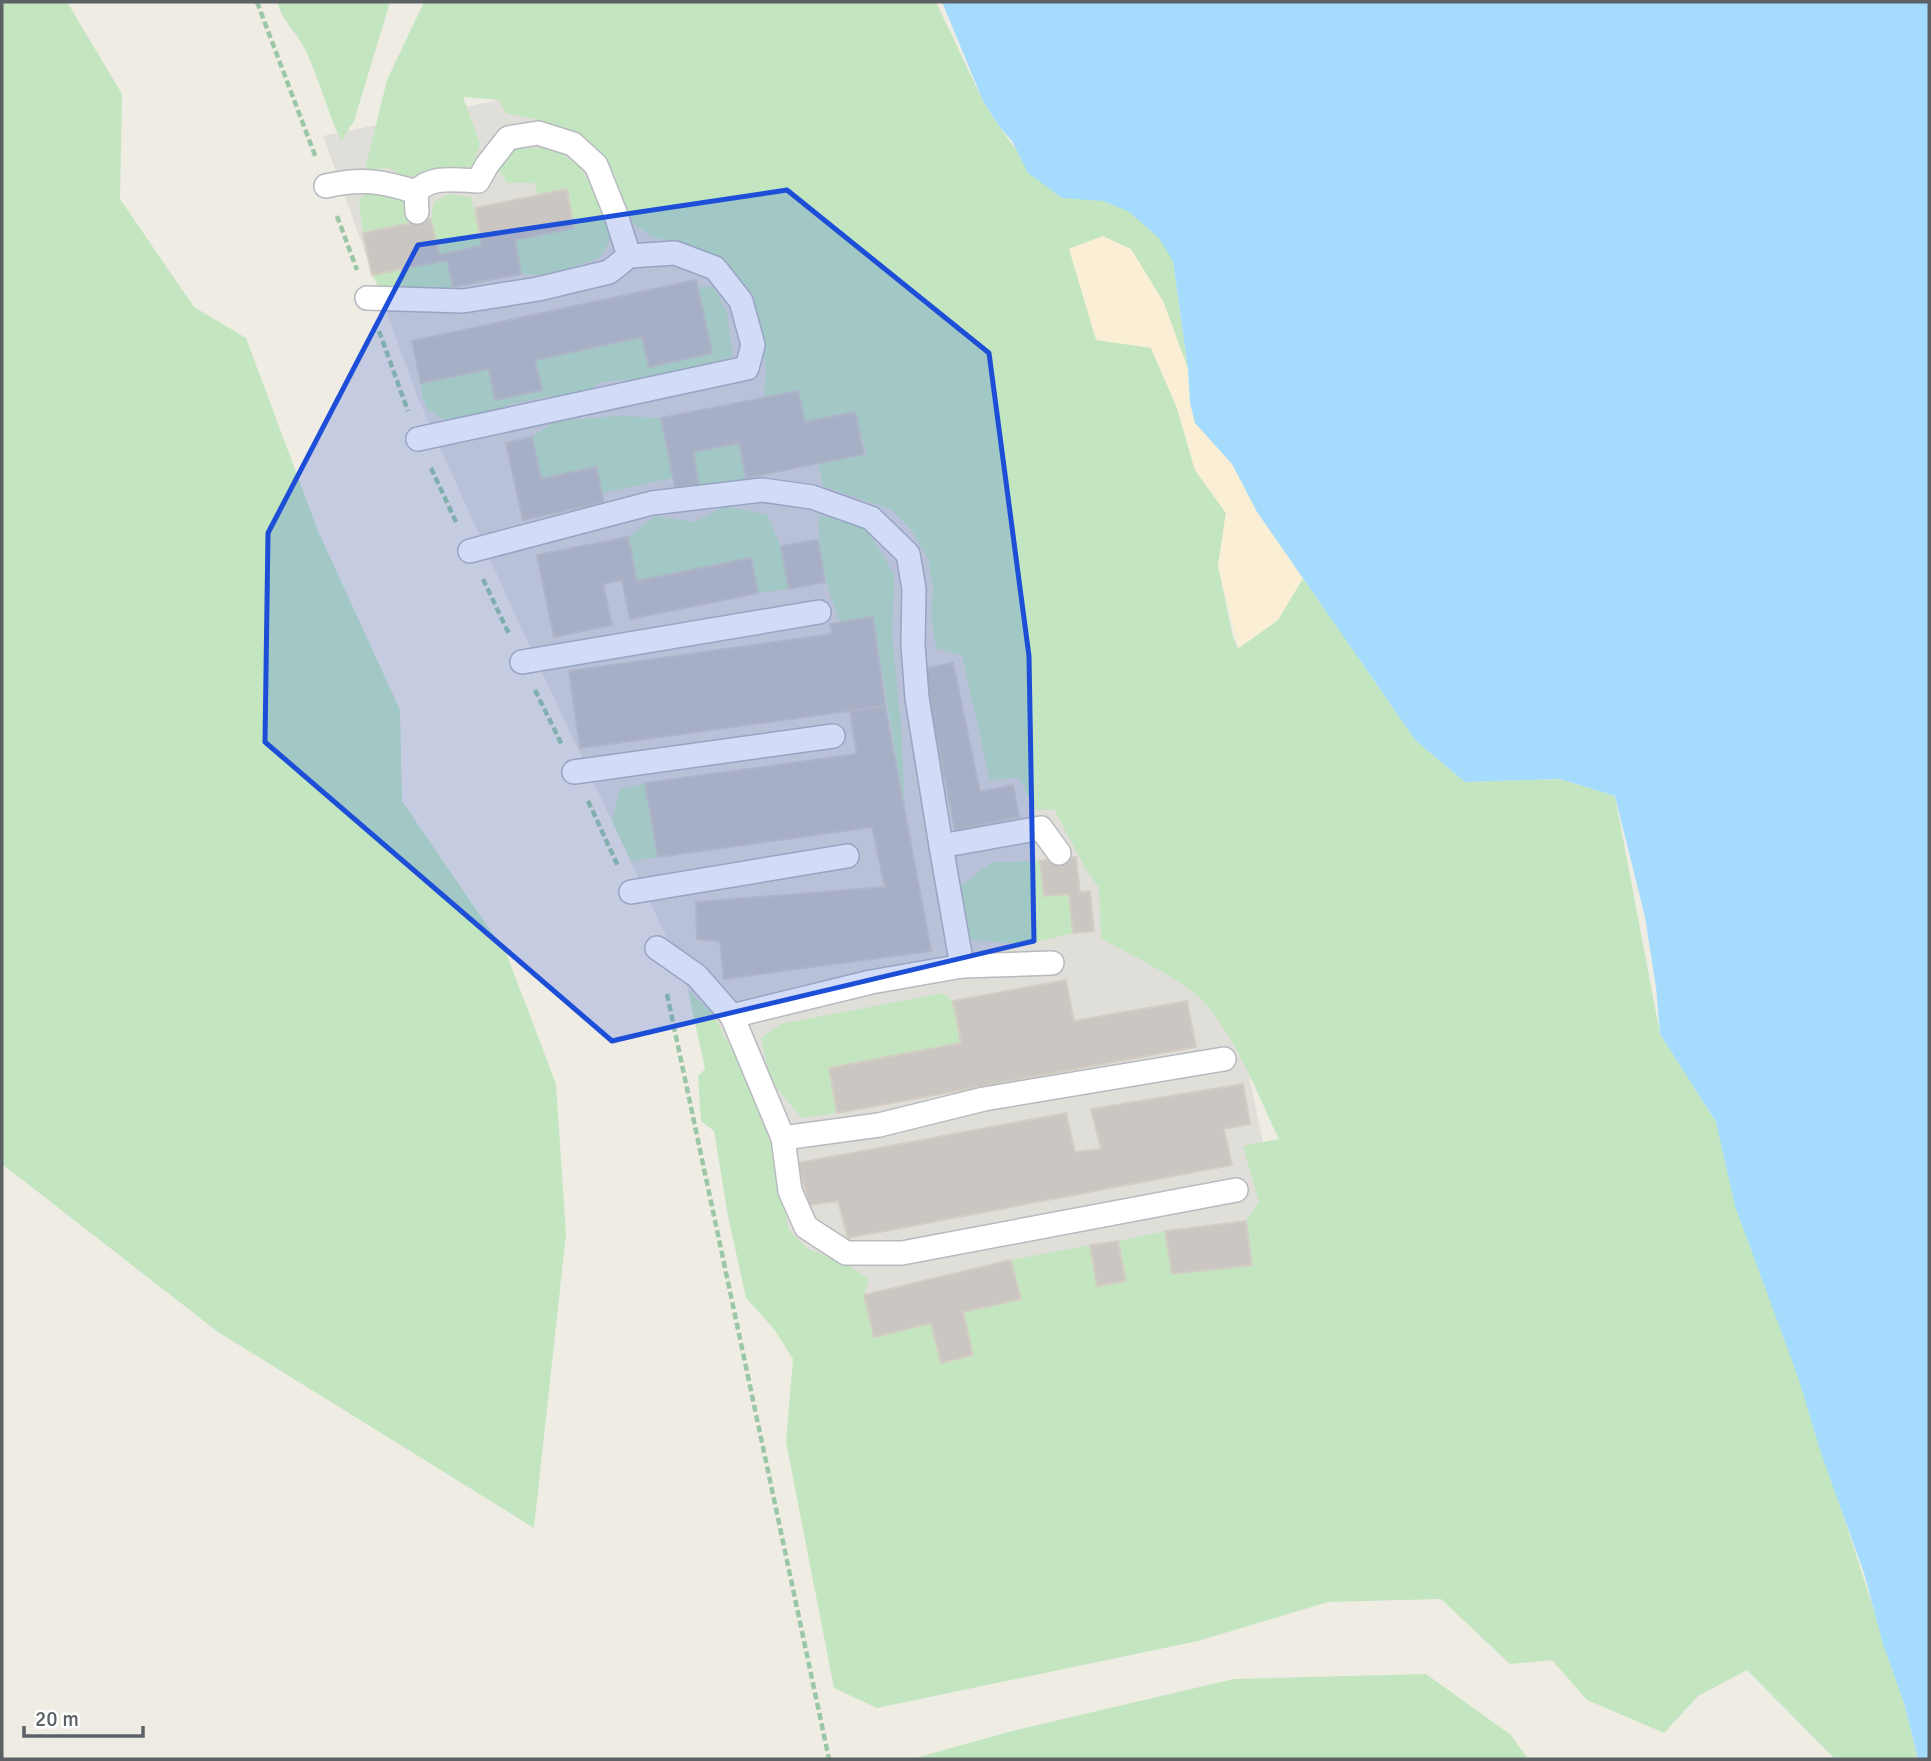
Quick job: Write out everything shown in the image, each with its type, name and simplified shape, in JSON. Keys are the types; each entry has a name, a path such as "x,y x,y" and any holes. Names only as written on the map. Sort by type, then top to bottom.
{"lane":[{"path":"326,186 350,180 385,181 416,202 423,183 445,179 484,188 486,165 508,138 538,133 573,144 596,165 629,256"},
{"path":"367,298 463,301 538,289 609,272 629,256 675,253 715,268 741,301 753,345 747,368 418,439"},
{"path":"470,551 652,503 762,490 813,497 871,518 908,554 914,589 912,645 917,698 962,966"},
{"path":"522,662 819,611"},
{"path":"575,772 833,736"},
{"path":"942,846 1041,828 1059,853"},
{"path":"631,892 847,856"},
{"path":"657,948 697,976 732,1016 782,1138 790,1191 806,1227 846,1253 902,1253 1237,1190"},
{"path":"732,1016 871,982 962,966 1052,963"},
{"path":"782,1138 879,1125 984,1099 1224,1059"}],"path":[{"path":"257,2 418,439 631,892"},
{"path":"657,948 829,1759"}],"highlighted area":[{"path":"787,190 989,353 1029,656 1034,941 612,1041 265,742 268,533 418,245"}],"shaded area":[{"path":"553,89 857,347 1042,780 1234,1004 1297,1305 853,1384 669,943 517,619 417,396 323,136"}],"green space":[{"path":"2,2 67,2 122,94 120,199 194,307 246,338 318,531 400,710 402,801 507,955 556,1084 566,1234 534,1528 218,1332 2,1164"},
{"path":"277,2 390,2 354,121 341,141 305,49"},
{"path":"424,2 936,2 983,101 1037,179 1062,197 1133,168 1173,261 1188,369 1163,301 1103,236 1069,249 1151,348 1177,408 1195,470 1226,513 1218,566 1233,637 1238,648 1278,620 1303,578 1416,741 1465,782 1560,779 1615,796 1660,1034 1716,1122 1904,1703 1918,1759 1835,1759 1747,1670 1698,1696 1664,1733 1587,1700 1552,1660 1510,1664 1441,1599 1328,1602 1198,1641 877,1708 834,1688 786,1442 793,1359 774,1329 746,1298 728,1216 714,1131 701,1121 698,1076 705,1069 688,990 712,1013 738,1061 770,1141 789,1230 808,1249 841,1261 869,1279 864,1295 874,1336 931,1323 941,1363 973,1355 963,1312 1020,1299 1011,1260 1090,1245 1126,1280 1118,1241 1165,1231 1173,1274 1251,1265 1246,1221 1259,1202 1243,1146 1279,1139 1237,1051 1205,1003 1171,977 1101,938 1099,888 1085,868 1054,809 1035,810 1019,778 990,780 962,655 936,648 931,616 933,588 928,559 912,531 892,510 823,486 818,463 864,454 868,460 855,412 805,422 798,391 764,398 766,366 754,300 706,252 650,236 633,223 621,193 594,147 539,120 506,113 499,100 463,97 480,144 473,166 454,170 438,168 407,178 388,168 365,170 387,80"},
{"path":"549,147 577,163 595,191 611,238 601,257 547,276 521,274 515,240 574,228 567,190 539,195 534,183 507,183 495,165 511,149"},
{"path":"368,191 402,194 409,223 363,233 359,201"},
{"path":"449,194 471,197 482,246 439,255 431,219 434,202"},
{"path":"447,260 453,287 447,294 389,303 372,275"},
{"path":"698,287 714,287 727,313 733,356 701,367 656,377 601,382 584,394 546,397 508,405 502,413 449,422 427,409 421,383 489,369 496,400 542,390 535,360 642,337 649,367 711,353"},
{"path":"620,416 661,418 673,478 602,493 596,467 541,479 532,437 556,421"},
{"path":"739,443 746,478 730,487 699,486 693,452"},
{"path":"726,506 767,515 781,546 789,589 758,593 750,558 637,581 628,537 656,516 694,522"},
{"path":"819,516 836,518 867,529 894,574 892,635 901,726 905,811 873,618 840,622 824,570"},
{"path":"645,783 658,857 631,861 612,821 620,790"},
{"path":"1040,861 1044,896 1069,894 1073,933 1024,945 969,939 961,886 992,862"},
{"path":"943,993 953,1001 961,1043 830,1067 837,1113 802,1118 771,1081 761,1038 781,1024"},
{"path":"1426,1674 1511,1735 1528,1759 912,1759 1012,1731 1234,1679"}],"sand":[{"path":"1103,236 1131,249 1163,301 1188,369 1195,423 1232,464 1303,578 1278,620 1239,648 1218,566 1226,513 1195,470 1177,408 1151,348 1096,340 1069,249"}],"water":[{"path":"942,2 1929,2 1929,1759 1918,1759 1904,1703 1883,1644 1864,1573 1821,1453 1798,1377 1735,1206 1716,1122 1660,1034 1645,917 1615,796 1560,779 1465,782 1416,741 1257,512 1232,464 1195,423 1190,403 1173,261 1159,238 1128,211 1103,201 1062,198 1028,173 1012,141 983,101"}],"building":[{"path":"567,189 574,228 515,240 521,274 453,287 447,260 372,275 363,233 431,219 439,255 482,246 475,208"},
{"path":"696,280 712,353 649,367 642,337 535,360 542,390 495,400 489,369 421,383 412,341"},
{"path":"798,391 805,422 855,412 864,454 746,478 739,443 693,452 699,486 676,491 661,418"},
{"path":"532,437 541,479 596,467 604,502 523,520 506,443"},
{"path":"628,537 637,581 751,558 758,593 630,619 622,580 603,584 612,625 554,637 537,555"},
{"path":"818,540 825,582 789,589 781,546"},
{"path":"873,617 885,706 580,748 569,671 832,634 830,624"},
{"path":"953,663 980,792 1013,785 1019,817 955,830 923,669"},
{"path":"885,706 931,951 724,979 720,941 697,939 696,902 885,887 872,827 658,857 645,783 857,754 850,711"},
{"path":"1076,857 1080,892 1090,891 1094,931 1073,933 1069,894 1044,896 1040,861"},
{"path":"1066,980 1074,1021 1187,1001 1196,1047 837,1113 829,1068 961,1043 953,1001"},
{"path":"1243,1084 1250,1124 1224,1129 1232,1165 848,1238 838,1201 809,1205 798,1163 1066,1113 1075,1152 1101,1149 1091,1109"},
{"path":"1246,1221 1252,1265 1172,1274 1165,1231"},
{"path":"1118,1241 1126,1281 1097,1286 1090,1245"},
{"path":"1011,1260 1021,1299 963,1312 973,1355 941,1363 931,1323 874,1337 864,1295"}]}
